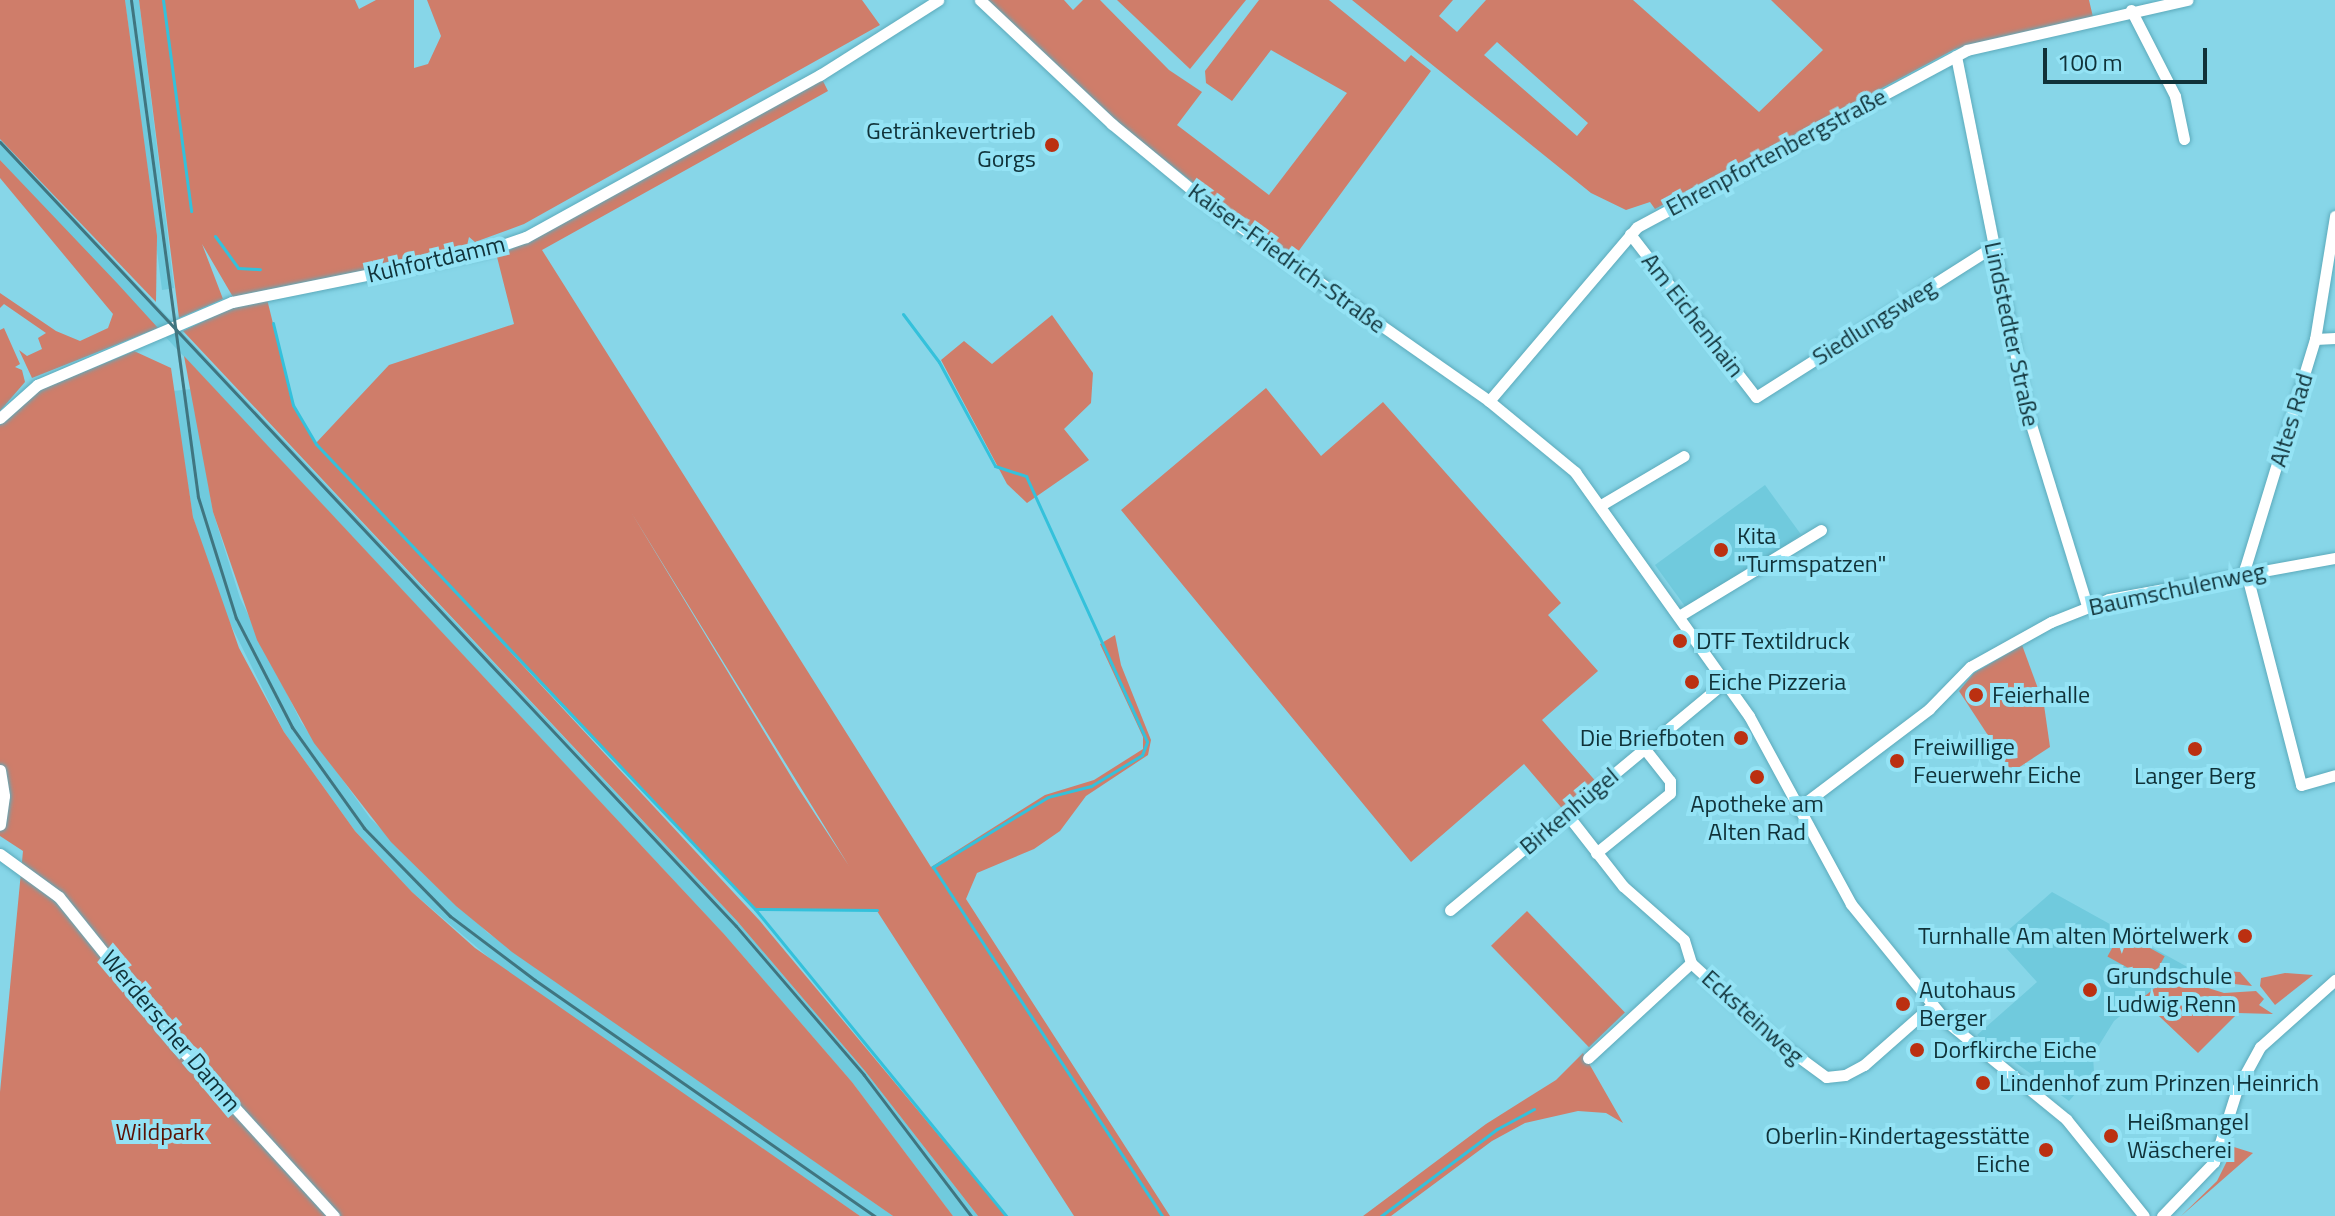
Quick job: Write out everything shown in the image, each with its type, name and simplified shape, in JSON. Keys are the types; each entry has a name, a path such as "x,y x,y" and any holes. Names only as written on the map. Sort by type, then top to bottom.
{"street":[{"name":"Kuhfortdamm","path":"0,418 37,385 232,302 485,251 526,237 820,75 938,0"},
{"name":"Kaiser-Friedrich-Straße","path":"980,0 1112,124 1215,209 1489,401 1559,456 1601,505 1725,682 1851,904 1932,1005 2066,1119 2144,1216"},
{"name":"Ehrenpfortenbergstraße","path":"1489,401 1630,234 1956,56 2000,40 2187,0"},
{"path":"2131,10 2175,96 2184,139"},
{"name":"Lindstedter Straße","path":"1956,56 2028,415 2087,606"},
{"name":"Altes Rad","path":"2246,574 2315,339 2335,216"},
{"name":"Am Eichenhain","path":"1630,234 1756,397"},
{"name":"Siedlungsweg","path":"1756,397 1992,247"},
{"path":"2315,339 2335,338"},
{"path":"1601,505 1684,456"},
{"path":"1679,616 1821,530"},
{"name":"Baumschulenweg","path":"1797,809 1929,709 1970,667 2087,606 2335,558"},
{"path":"2246,574 2301,785 2335,775"},
{"name":"Birkenhügel","path":"1450,910 1725,682"},
{"path":"1596,853 1670,793 1670,781 1644,748"},
{"path":"0,770 4,796 0,825"},
{"name":"Ecksteinweg","path":"1566,813 1623,886 1684,940 1691,963 1773,1038 1826,1077 1845,1075 1864,1065 1932,1005"},
{"name":"Werderscher Damm","path":"0,854 59,897 185,1053 334,1216"},
{"name":"Ecksteinweg","path":"1588,1058 1691,963"},
{"path":"2162,1216 2214,1162 2237,1089 2260,1047 2335,980"}],"shaded area":[{"path":"125,0 139,0 174,288 162,290"},
{"path":"0,139 737,921 865,1071 978,1216 953,1216 852,1082 724,934 0,160"},
{"path":"192,389 213,512 240,598 301,722 370,818 488,933 893,1216 860,1216 500,967 412,892 355,831 284,732 221,605 193,517 173,391"},
{"name":"Kita \"Turmspatzen\"","path":"1765,485 1801,534 1691,614 1655,565"},
{"name":"Grundschule Ludwig Renn","path":"2052,892 2191,969 2180,982 2170,976 2114,1021 2093,1055 2094,1073 2069,1101 1977,1035 2037,982 1998,939"}],"green space":[{"path":"0,0 125,0 157,236 156,302 0,139"},
{"path":"139,0 355,0 359,9 376,0 414,0 414,68 428,64 441,36 427,0 862,0 880,25 524,224 475,242 469,237 466,250 233,297 202,244 223,299 179,318"},
{"path":"984,0 1064,0 1073,10 1083,0 1100,0 1169,70 1202,92 1177,125 1269,195 1347,93 1271,50 1232,101 1206,83 1205,71 1259,0 1329,0 1405,62 1411,55 1431,71 1292,260 1131,134"},
{"path":"1117,0 1246,0 1190,69"},
{"path":"1352,0 1453,0 1439,16 1457,32 1486,0 1633,0 1759,112 1823,50 1771,0 2089,0 2093,17 1955,49 1655,209 1650,202 1626,210 1591,193","holes":["1497,42 1588,123 1577,136 1484,55"]},
{"path":"821,77 828,91 542,250 931,867 1045,795 1094,780 1143,749 1143,737 1100,644 1115,635 1121,665 1151,740 1148,755 1086,796 1060,831 1034,849 977,873 966,899 1170,1216 1074,1216 877,911 755,909 487,627 760,921 1006,1216 978,1216 865,1071 737,921 183,331 233,307 267,299 293,405 316,443 389,365 514,324 497,257","holes":["631,512 849,866 798,788"]},
{"path":"0,160 158,328 32,378 19,350 27,356 42,349 38,338 46,333 4,304 0,308 0,293 56,331 80,341 108,328 113,314 0,178"},
{"path":"1052,315 1093,373 1091,403 1064,429 1089,460 1027,503 1007,484 941,360 964,341 992,364"},
{"path":"4,328 20,364 15,367 22,370 25,382 0,411 0,330"},
{"name":"Wildpark","path":"134,351 171,368 193,517 239,648 284,732 355,831 412,892 475,948 860,1216 0,1216 0,1092 23,851 0,836 0,425 30,394"},
{"path":"184,356 724,934 852,1082 953,1216 893,1216 512,952 456,906 391,842 314,743 257,640 213,512"},
{"path":"1266,388 1321,456 1383,402 1561,603 1548,615 1598,671 1542,720 1599,785 1566,813 1524,764 1411,862 1121,510"},
{"path":"2022,645 2044,705 2050,747 2012,772 1959,691 1974,673"},
{"path":"1527,911 1625,1012 1589,1047 1491,946"},
{"path":"2121,932 2165,956 2151,981 2107,956"},
{"path":"2203,970 2240,972 2252,986 2208,981 2197,976"},
{"path":"2285,973 2313,975 2275,1005 2260,986 2261,978"},
{"path":"2170,976 2224,993 2256,991 2264,999 2259,1005 2273,1014 2238,1013 2198,1053 2141,999"},
{"path":"1583,1053 1623,1123 1606,1113 1578,1111 1525,1123 1492,1141 1391,1216 1363,1216 1486,1124 1556,1080"},
{"path":"2234,1147 2253,1153 2181,1216 2217,1181"}],"waterway":[{"path":"163,0 191,211"},
{"path":"215,236 238,268 260,269"},
{"path":"903,314 939,362 995,466 1026,476 1147,742 1142,755 1091,786 1048,797 933,867 1162,1216"},
{"path":"273,323 293,405 316,444 755,909 1006,1216"},
{"path":"757,909 877,910"},
{"path":"1381,1216 1497,1129 1534,1109"}],"railway":[{"path":"131,0 198,497 236,618 292,727 364,828 450,916 535,980 875,1216"},
{"path":"0,142 736,926 864,1075 971,1216"}],"place":[{"name":"Getränkevertrieb Gorgs","path":"1052,145"},
{"name":"Kita \"Turmspatzen\"","path":"1721,550"},
{"name":"DTF Textildruck","path":"1680,641"},
{"name":"Eiche Pizzeria","path":"1692,682"},
{"name":"Feierhalle","path":"1976,695"},
{"name":"Die Briefboten","path":"1741,738"},
{"name":"Langer Berg","path":"2195,749"},
{"name":"Freiwillige Feuerwehr Eiche","path":"1897,761"},
{"name":"Apotheke am Alten Rad","path":"1757,777"},
{"name":"Turnhalle Am alten Mörtelwerk","path":"2245,936"},
{"name":"Grundschule Ludwig Renn","path":"2090,990"},
{"name":"Autohaus Berger","path":"1903,1004"},
{"name":"Dorfkirche Eiche","path":"1917,1050"},
{"name":"Lindenhof zum Prinzen Heinrich","path":"1983,1083"},
{"name":"Heißmangel Wäscherei","path":"2111,1136"},
{"name":"Oberlin-Kindertagesstätte Eiche","path":"2046,1150"}]}
